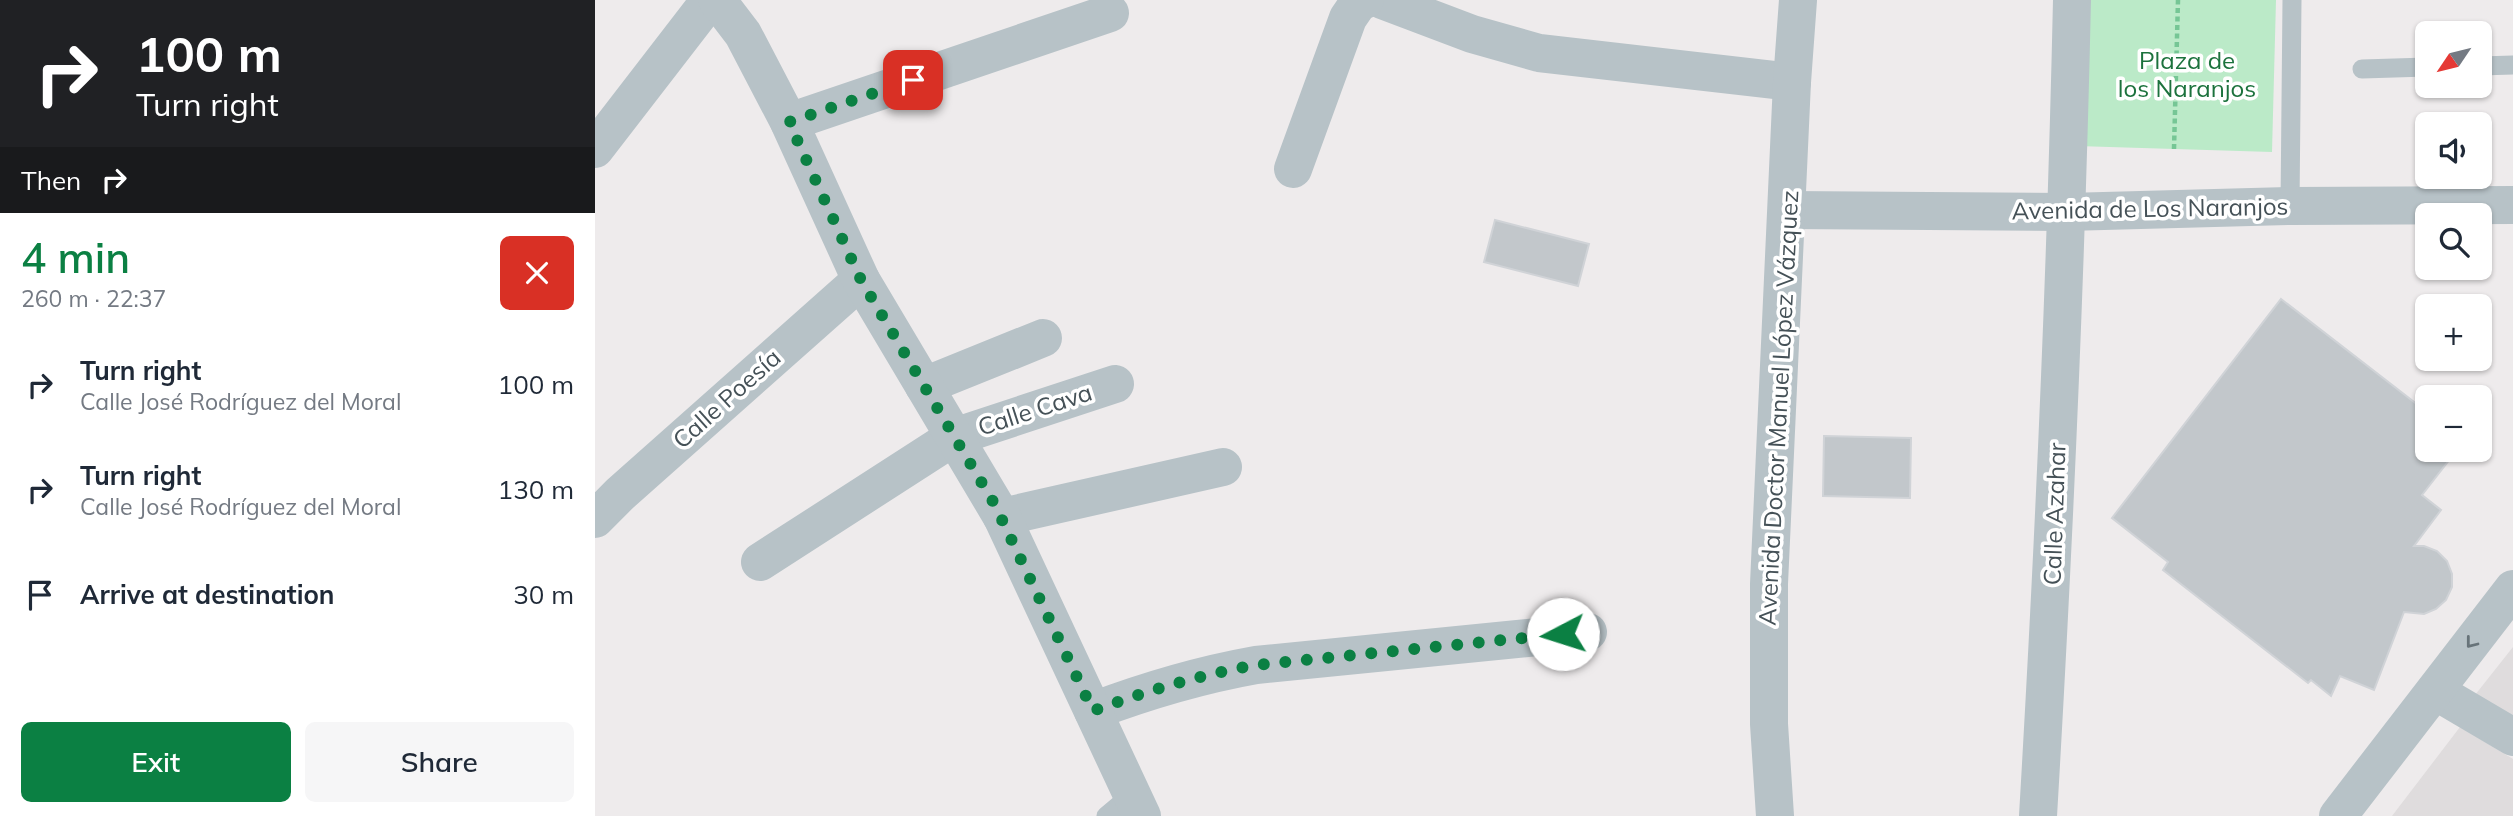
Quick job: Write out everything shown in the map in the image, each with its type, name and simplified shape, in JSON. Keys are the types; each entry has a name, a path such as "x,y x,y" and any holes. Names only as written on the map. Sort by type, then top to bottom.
{"street":[{"path":"596,146 710,0"},
{"path":"717,0 743,34 789,122 861,280 1002,517 1093,711 1126,809"},
{"path":"1293,169 1348,18 1359,2 1365,0"},
{"path":"1382,0 1472,34 1539,53 1792,82"},
{"name":"Avenida Doctor Manuel López Vázquez","path":"1775,816 1769,724 1769,584 1798,0"},
{"name":"Calle Azahar","path":"2038,816 2051,596 2067,212 2072,0"},
{"path":"789,122 1110,13"},
{"name":"Avenida de Los Naranjos","path":"1788,210 2067,212 2290,206 2513,205"},
{"name":"Calle Poesía","path":"595,519 861,280"},
{"path":"924,386 1043,338"},
{"name":"Calle Cava","path":"760,562 954,437 1115,384"},
{"path":"1002,517 1223,467"},
{"path":"2338,816 2513,589"},
{"path":"1093,711 1135,695 1215,672 1256,665 1588,632"},
{"path":"2435,691 2513,737"}],"lane":[{"path":"2290,206 2292,0"},
{"path":"2492,66 2513,65"},
{"path":"2362,69 2415,67"}],"path":[{"path":"2173,149 2178,0"}],"shaded area":[{"path":"2513,647 2513,718 2475,695"},
{"path":"2460,727 2513,759 2513,816 2392,816"}],"green space":[{"name":"Plaza de los Naranjos","path":"2081,0 2276,0 2272,152 2077,146"}],"building":[{"path":"1495,220 1589,244 1578,286 1484,262"},
{"path":"2281,299 2415,403 2415,462 2448,462 2422,495 2441,510 2414,546 2424,546 2437,551 2447,561 2452,574 2452,587 2446,600 2436,609 2424,614 2404,612 2374,690 2340,676 2331,696 2311,680 2308,683 2163,570 2168,562 2112,518"},
{"path":"1824,436 1911,438 1910,498 1823,496"}],"route":[{"path":"913,80 789,122 861,280 1002,517 1093,711 1135,695 1215,672 1256,665 1563,634"}]}
